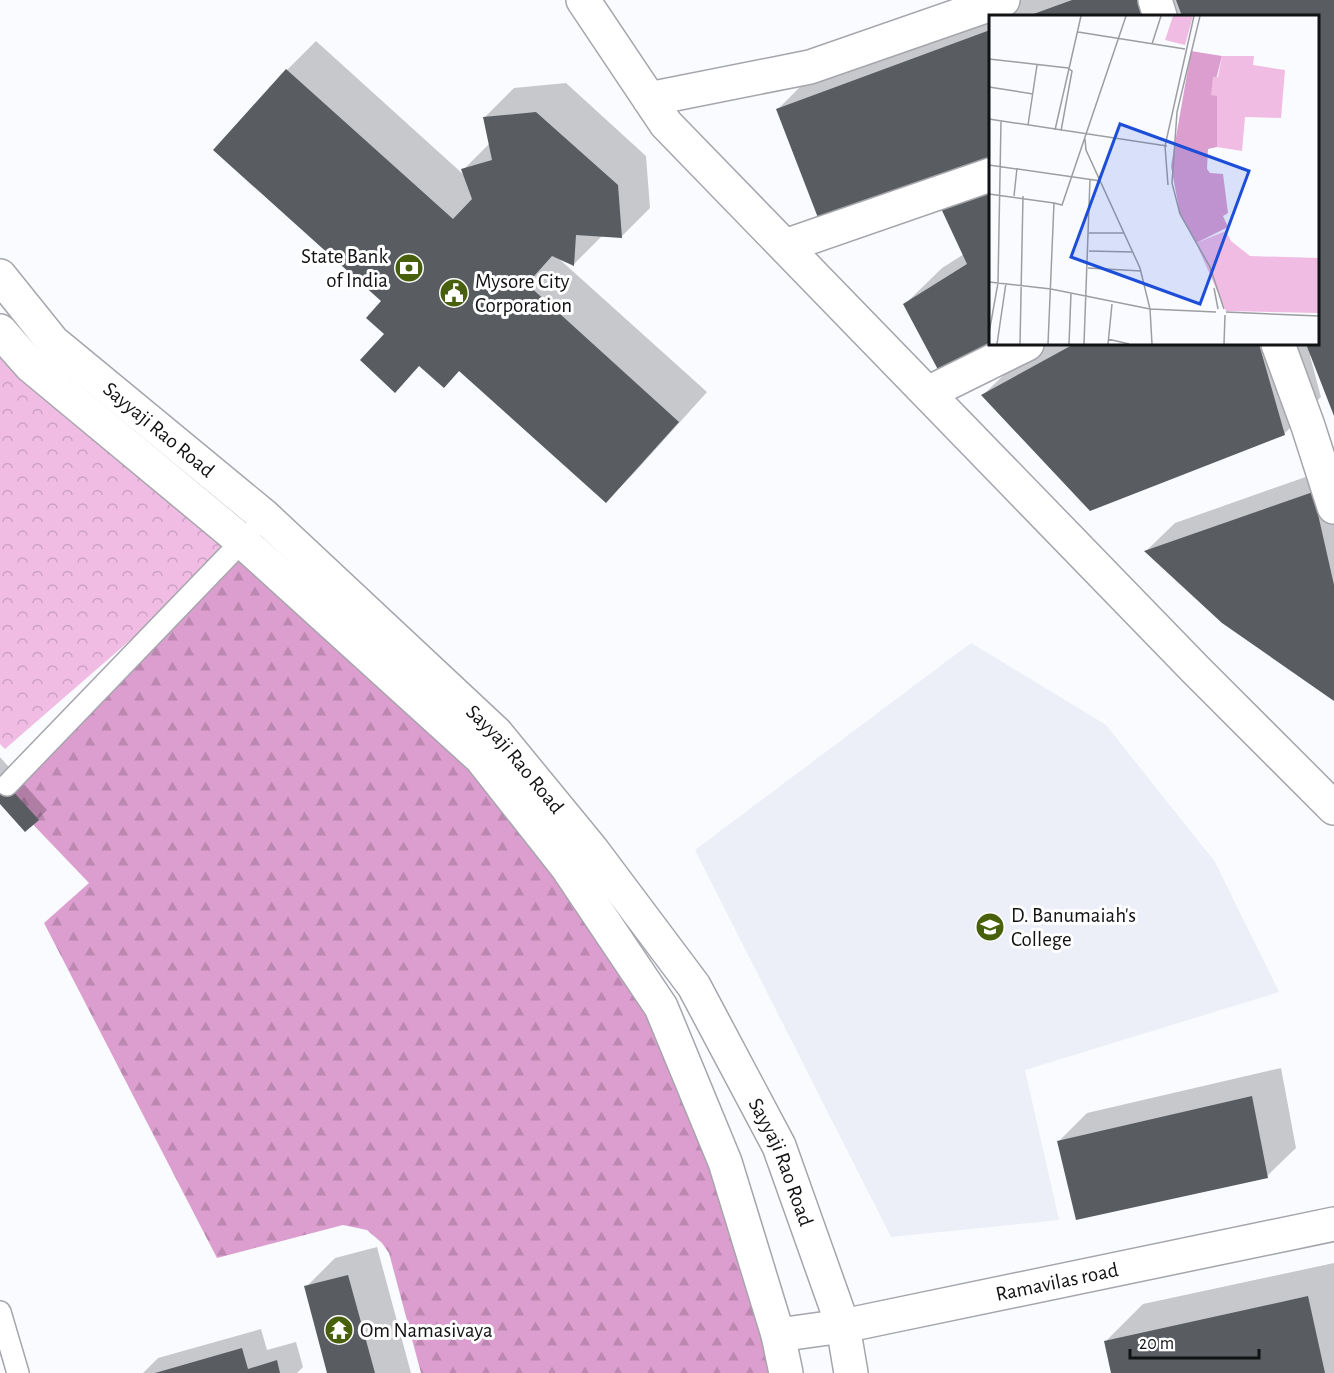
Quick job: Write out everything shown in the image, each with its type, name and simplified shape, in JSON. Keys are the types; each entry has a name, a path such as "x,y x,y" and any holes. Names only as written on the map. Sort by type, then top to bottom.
{"main road":[{"path":"583,0 666,124 1189,663 1328,795"},
{"path":"649,99 810,67 1003,0"},
{"path":"1155,0 1160,15"},
{"path":"785,246 989,175"},
{"name":"Sayyaji Rao Road","path":"0,276 53,342 264,516 496,733 592,850 694,986 779,1146 843,1326 851,1373"},
{"name":"Sayyaji Rao Road","path":"0,331 31,366 243,542 481,758 567,867 661,1007 725,1162 778,1335 786,1373"},
{"path":"928,393 1025,345"},
{"path":"1278,345 1334,507"},
{"name":"Ramavilas road","path":"778,1335 843,1326 1334,1224"}],"lane":[{"path":"7,785 243,542 264,516"},
{"path":"0,1312 18,1373"}],"shaded area":[{"name":"D. Banumaiah's College","path":"971,643 1106,725 1215,862 1279,992 1025,1070 1059,1220 891,1237 695,850"}],"green space":[{"path":"0,328 243,542 5,749 0,744"},
{"path":"243,542 481,758 661,1007 785,1373 421,1373 389,1253 382,1243 367,1230 343,1225 217,1258 44,923 89,883 1,791"}],"building":[{"path":"1072,0 1145,0 1150,15 1031,15"},
{"path":"1176,0 1334,0 1334,416 1306,345 1319,345 1319,15 1182,15"},
{"path":"989,30 989,158 820,223 776,109"},
{"name":"Mysore City Corporation","path":"286,69 453,219 472,199 461,169 492,160 483,117 536,112 618,185 622,238 576,235 574,266 552,256 527,284 679,422 606,503 459,371 444,388 419,366 395,393 360,360 384,334 366,318 381,301 213,150"},
{"path":"989,186 989,345 1004,345 943,379 903,304 967,264 938,202"},
{"path":"1072,345 1259,345 1285,435 1090,511 981,395"},
{"path":"1313,492 1334,585 1334,701 1222,623 1144,551"},
{"path":"0,777 39,820 25,832 0,804"},
{"path":"1252,1096 1268,1178 1076,1220 1057,1141"},
{"name":"Om Namasivaya","path":"348,1275 375,1373 327,1373 304,1286"},
{"path":"1308,1296 1325,1373 1111,1373 1104,1341"},
{"path":"242,1348 248,1369 277,1360 280,1373 155,1373"}],"place":[{"name":"State Bank of India","path":"409,268"},
{"name":"Mysore City Corporation","path":"454,293"},
{"name":"D. Banumaiah's College","path":"990,927"},
{"name":"Om Namasivaya","path":"339,1330"}]}
